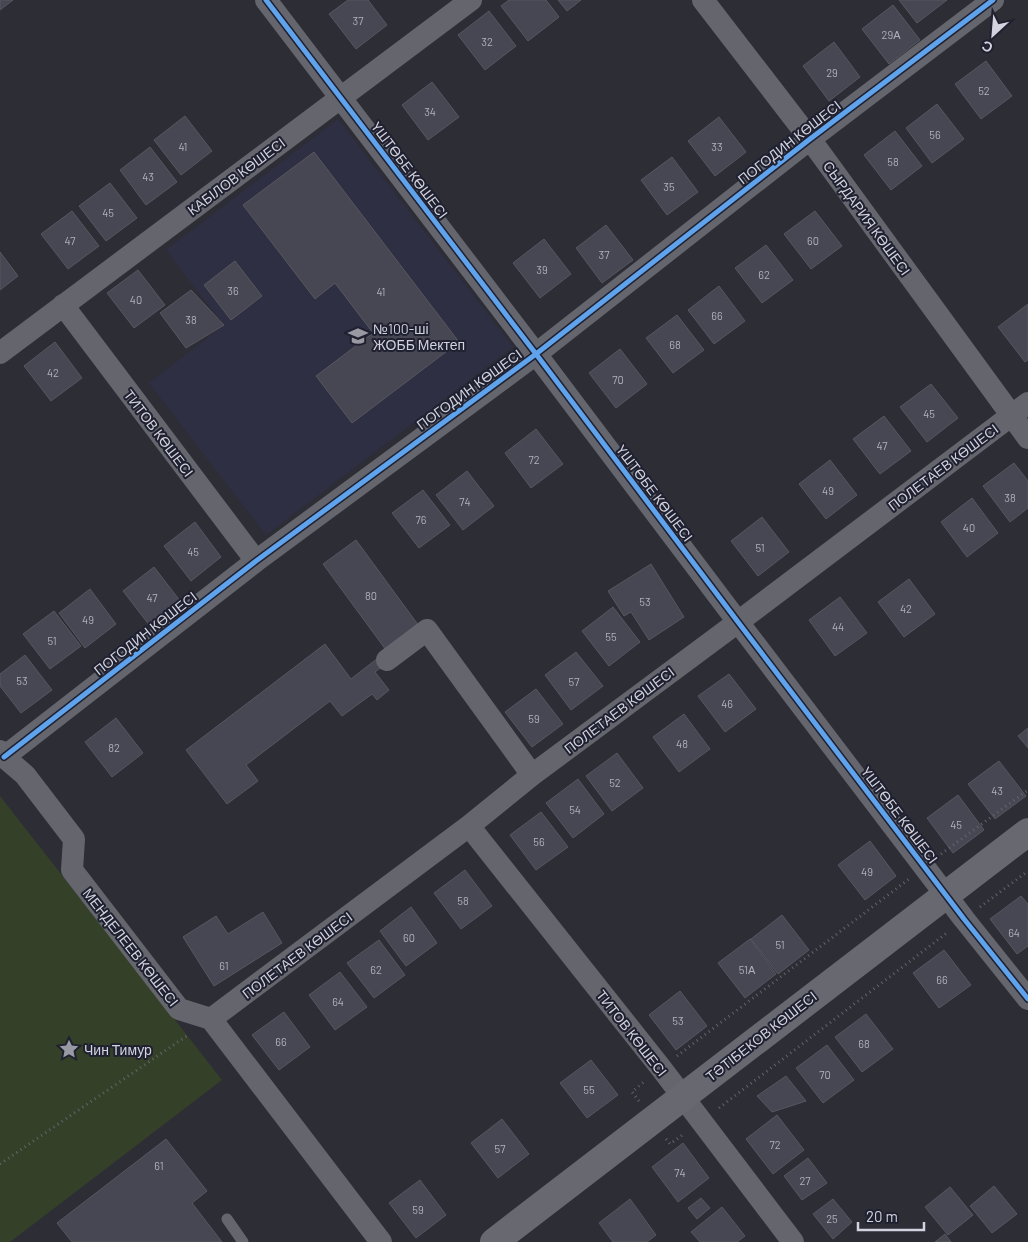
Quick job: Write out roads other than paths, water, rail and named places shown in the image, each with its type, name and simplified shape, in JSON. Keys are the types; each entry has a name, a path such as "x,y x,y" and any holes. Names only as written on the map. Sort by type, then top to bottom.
{"main road":[{"name":"ТӘТІБЕКОВ КӨШЕСІ","path":"494,1242 1028,832"}],"street":[{"name":"ҮШТӨБЕ КӨШЕСІ","path":"266,0 964,919 1028,999"},
{"name":"КАБІЛОВ КӨШЕСІ","path":"0,352 471,0"},
{"name":"СЫРДАРИЯ КӨШЕСІ","path":"703,0 1019,409 1028,438"},
{"name":"ПОГОДИН КӨШЕСІ","path":"2,754 256,561 536,354 810,139 993,0"},
{"name":"ТИТОВ КӨШЕСІ","path":"62,305 256,561"},
{"name":"ПОЛЕТАЕВ КӨШЕСІ","path":"212,1019 469,826 532,775 1019,409"},
{"path":"387,660 427,630 532,775"},
{"name":"МЕНДЕЛЕЕВ КӨШЕСІ","path":"2,754 25,775 74,839 72,870 179,1009 212,1019"},
{"name":"ТИТОВ КӨШЕСІ","path":"469,826 661,1068 792,1242"},
{"path":"212,1019 381,1242"}],"lane":[{"path":"227,1219 243,1242"}],"place":[{"name":"№100-ші ЖОББ Мектеп","path":"358,336"},
{"name":"Чин Тимур","path":"69,1049"}]}
